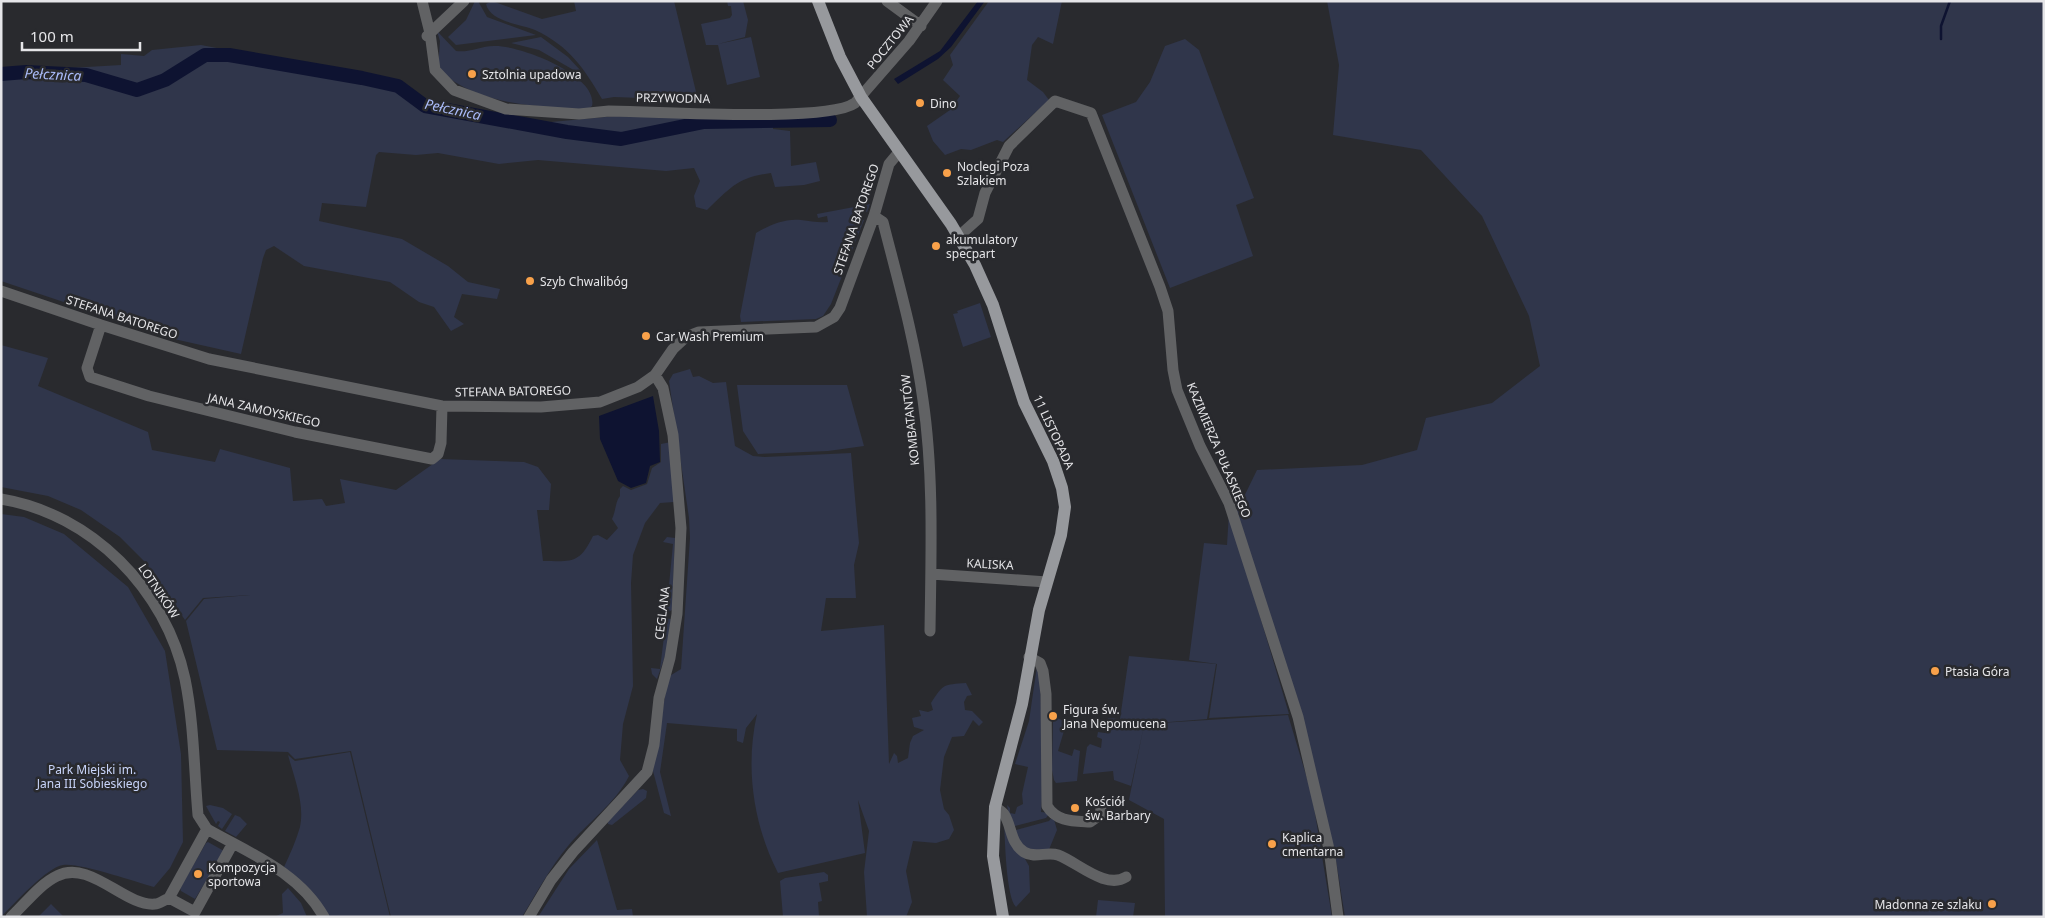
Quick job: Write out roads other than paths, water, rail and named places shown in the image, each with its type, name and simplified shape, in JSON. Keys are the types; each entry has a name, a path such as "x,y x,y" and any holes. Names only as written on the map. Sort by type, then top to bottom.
{"main road":[{"name":"11 LISTOPADA","path":"818,1 838,52 861,97 959,236 987,288 1024,402 1060,479 1065,506 1063,524 1029,657 1016,732 995,807 993,856 1003,917"}],"street":[{"name":"PRZYWODNA","path":"422,1 435,70 454,90 506,109 579,114 608,110 790,114 822,112 849,107 861,97"},
{"path":"428,35 464,1"},
{"path":"887,1 921,26"},
{"name":"POCZTOWA","path":"861,97 921,26 938,1"},
{"name":"KAZIMIERZA PUŁASKIEGO","path":"959,236 978,219 989,185 1009,146 1055,101 1090,113 1168,310 1172,370 1177,390 1200,446 1229,504 1298,718 1329,849 1338,917"},
{"name":"STEFANA BATOREGO","path":"1,291 101,325 209,358 442,406 541,407 600,402 638,387 655,374 672,348 686,337 699,332 816,327 834,317 840,308 874,216 889,164 898,152"},
{"name":"KOMBATANTÓW","path":"874,216 883,222 919,371 928,443 931,574 930,631"},
{"name":"JANA ZAMOYSKIEGO","path":"101,325 87,368 90,377 149,396 295,432 432,459 438,454 441,443 442,406"},
{"name":"CEGLANA","path":"530,917 552,880 590,834 636,786 648,770 654,745 659,698 670,658 677,614 681,528 673,435 663,388 655,374"},
{"name":"LOTNIKÓW","path":"1,499 23,503 53,514 108,548 137,580 160,615 169,631 185,680 198,815 207,829"},
{"name":"KALISKA","path":"931,574 1047,582"},
{"path":"1029,657 1040,663 1046,694 1047,806 1052,814 1060,818 1090,822 1100,815 1101,809"},
{"path":"995,807 1004,814 1016,844 1024,852 1034,856 1056,854 1099,877 1121,880 1126,877"},
{"path":"11,917 49,881 66,873 82,874 145,903 156,904 169,898 207,829 279,869 297,882 316,904 324,917"},
{"path":"169,898 194,912 233,843"}],"waterway":[{"path":"1941,39 1941,26 1950,1"},
{"name":"Pełcznica","path":"1,74 26,72 86,75 137,90 165,80 205,55 229,55 398,86 425,106 567,132 621,139 704,122 830,120"}],"place":[{"name":"Sztolnia upadowa","path":"472,74"},
{"name":"Dino","path":"920,103"},
{"name":"Noclegi Poza Szlakiem","path":"947,173"},
{"name":"akumulatory specpart","path":"936,246"},
{"name":"Szyb Chwalibóg","path":"530,281"},
{"name":"Car Wash Premium","path":"646,336"},
{"name":"Ptasia Góra","path":"1935,671"},
{"name":"Figura św. Jana Nepomucena","path":"1053,716"},
{"name":"Kościół św. Barbary","path":"1075,808"},
{"name":"Kaplica cmentarna","path":"1272,844"},
{"name":"Kompozycja sportowa","path":"198,874"},
{"name":"Madonna ze szlaku","path":"1992,904"}],"park label":[{"name":"Park Miejski im. Jana III Sobieskiego","path":"92,776"}]}
